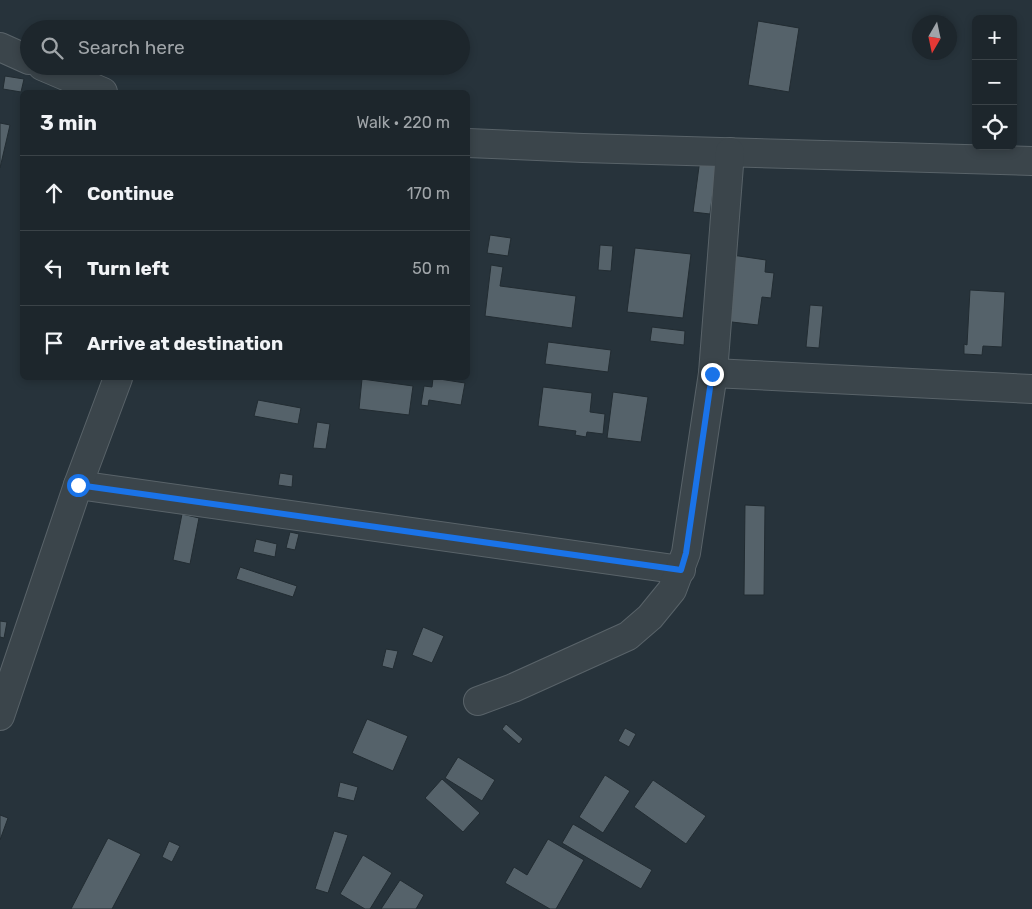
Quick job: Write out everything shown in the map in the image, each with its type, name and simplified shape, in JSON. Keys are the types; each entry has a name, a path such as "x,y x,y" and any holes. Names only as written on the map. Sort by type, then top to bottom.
{"street":[{"path":"0,47 20,56"},
{"path":"63,75 98,90"},
{"path":"470,142 583,148 1032,161"},
{"path":"478,701 521,685 628,636 650,617 672,590 686,553 712,374 730,152"},
{"path":"712,374 1032,389"},
{"path":"0,716 78,485 117,380"},
{"path":"78,485 681,570"}],"building":[{"path":"758,21 799,28 789,92 748,85"},
{"path":"5,76 24,79 20,92 3,89"},
{"path":"0,123 10,125 0,168"},
{"path":"700,159 717,162 710,214 693,212"},
{"path":"490,235 511,238 508,256 487,253"},
{"path":"600,245 613,246 611,271 598,270"},
{"path":"635,248 691,254 683,318 627,312"},
{"path":"732,255 766,260 765,272 774,273 771,298 762,297 758,325 723,321"},
{"path":"491,265 503,267 500,286 576,296 572,328 485,316"},
{"path":"970,290 1005,292 1002,347 983,346 982,355 964,354 964,344 967,345"},
{"path":"810,305 823,306 819,348 806,347"},
{"path":"652,327 685,331 684,345 650,341"},
{"path":"548,342 611,350 608,372 545,364"},
{"path":"362,380 413,386 409,415 359,409"},
{"path":"433,380 465,383 461,405 429,400 428,406 421,405 424,386 432,387"},
{"path":"543,387 592,393 590,412 605,414 603,434 587,432 586,437 575,435 576,431 538,426"},
{"path":"613,392 648,397 641,442 607,438"},
{"path":"258,400 301,408 298,424 254,416"},
{"path":"317,422 330,424 326,449 313,448"},
{"path":"280,473 293,475 292,487 278,485"},
{"path":"745,505 765,506 764,595 744,595"},
{"path":"182,514 199,518 190,564 173,560"},
{"path":"290,532 299,534 295,550 286,548"},
{"path":"256,539 277,544 275,557 253,552"},
{"path":"240,567 297,586 293,597 236,579"},
{"path":"0,621 7,622 4,638 0,637"},
{"path":"423,627 444,636 432,663 412,655"},
{"path":"386,649 398,651 393,669 382,666"},
{"path":"367,719 408,736 393,771 352,753"},
{"path":"506,724 523,739 519,744 502,729"},
{"path":"625,728 636,734 629,747 618,741"},
{"path":"458,757 495,780 482,801 445,778"},
{"path":"605,775 630,791 603,833 579,817"},
{"path":"442,779 480,813 463,832 425,798"},
{"path":"653,780 706,816 686,844 634,807"},
{"path":"340,782 358,787 354,801 337,797"},
{"path":"0,815 8,818 0,840"},
{"path":"573,824 652,870 641,889 562,843"},
{"path":"334,831 348,835 328,893 315,889"},
{"path":"108,838 141,854 112,909 71,909"},
{"path":"548,839 584,860 556,909 550,909 505,883 514,867 527,875"},
{"path":"169,841 180,846 172,862 162,857"},
{"path":"363,855 392,873 370,909 365,909 340,894"},
{"path":"400,880 424,895 416,909 381,909"}],"route":[{"path":"78,485 681,570 686,553 712,374"}]}
